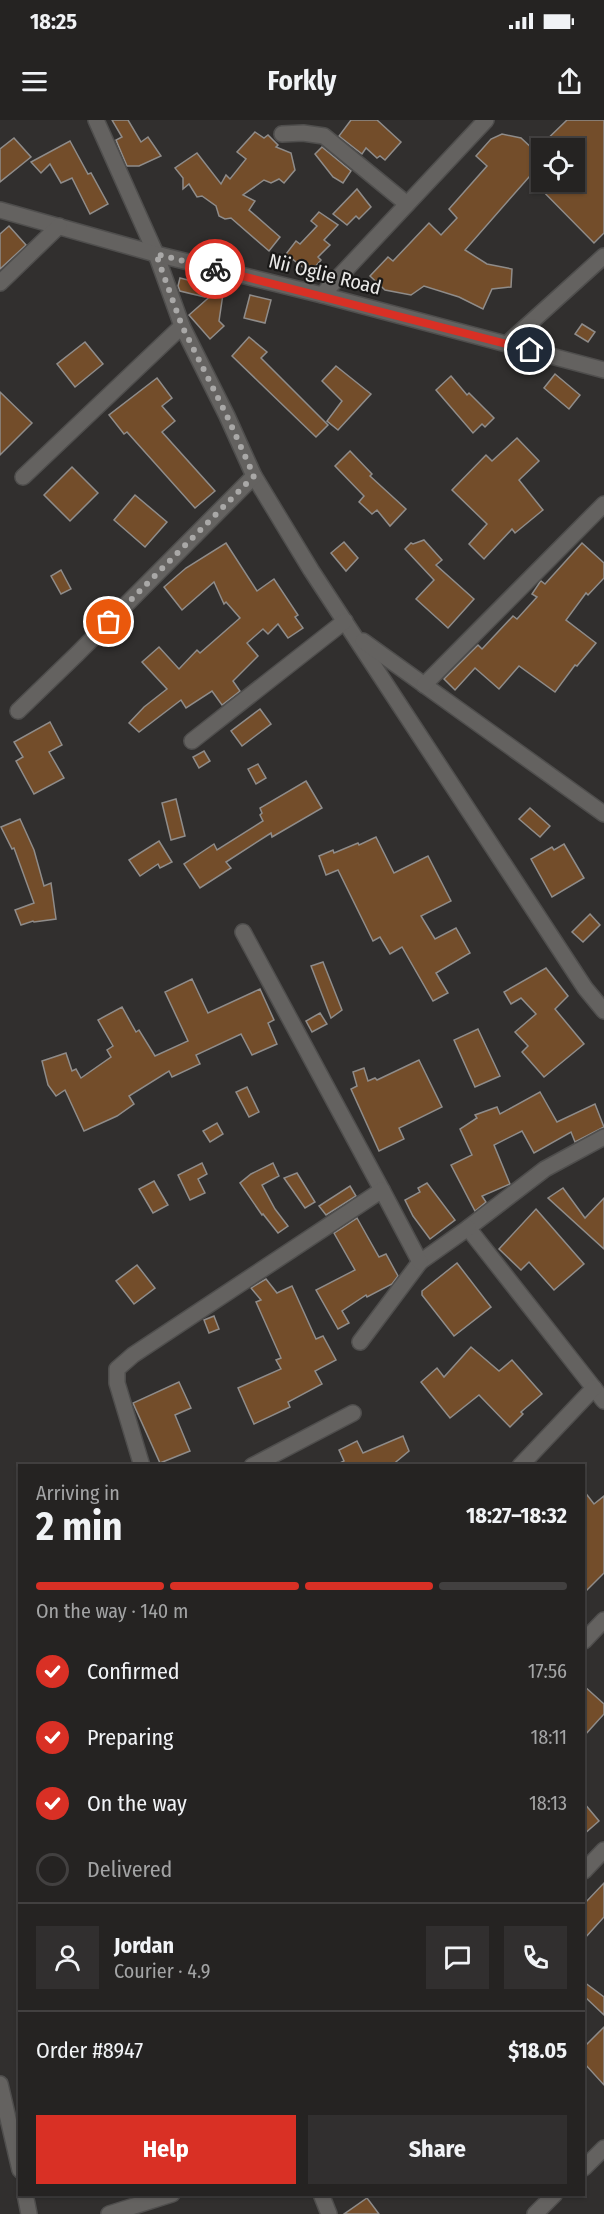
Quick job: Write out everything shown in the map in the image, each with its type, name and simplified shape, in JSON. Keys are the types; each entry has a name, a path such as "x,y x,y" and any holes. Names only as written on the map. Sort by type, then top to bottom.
{"street":[{"path":"96,120 156,254 182,326 254,476 311,570 585,988 604,1011"},
{"path":"322,295 486,120"},
{"path":"282,134 303,133 324,136 407,204"},
{"name":"Nii Oglie Road","path":"0,210 156,254 508,343 604,370"},
{"path":"0,283 59,226"},
{"path":"508,343 604,256"},
{"path":"22,477 182,326"},
{"path":"18,711 254,476"},
{"path":"424,685 604,504"},
{"path":"192,741 345,621"},
{"path":"354,635 604,814"},
{"path":"243,932 420,1262"},
{"path":"360,1342 420,1262 545,1169 604,1137"},
{"path":"141,1464 117,1383 117,1369 133,1355 382,1190"},
{"path":"468,1228 604,1401"},
{"path":"522,1464 594,1388"},
{"path":"272,1460 353,1413"},
{"path":"585,1640 604,1620"},
{"path":"585,1870 604,1850"},
{"path":"0,2084 18,2161"},
{"path":"585,2167 604,2148"},
{"path":"26,2196 30,2214"},
{"path":"109,2214 166,2196"},
{"path":"322,2196 328,2214"},
{"path":"535,2214 553,2196"}],"building":[{"path":"112,120 128,120 141,142 148,137 161,156 139,166 127,166 116,140 122,137"},
{"path":"351,120 377,120 401,142 385,160 380,156 377,158 366,148 362,154 339,136"},
{"path":"567,120 604,120 604,233 594,243 544,192 585,192 585,138 548,138"},
{"path":"255,132 264,138 268,135 278,145 276,147 291,153 295,170 284,183 279,179 271,183 264,180 243,195 255,201 249,210 280,237 269,251 231,218 225,219 219,216 216,206 202,196 197,197 189,184 183,189 183,178 175,168 197,153 221,184 226,175 230,179 246,159 237,152"},
{"path":"502,134 521,138 531,147 531,179 529,177 465,250 487,264 512,269 511,287 492,289 483,309 459,297 424,286 411,295 385,290 370,276 388,257 393,261 429,223 441,235 457,218 449,209 487,166 476,156 491,139"},
{"path":"14,138 31,157 0,182 0,149"},
{"path":"70,141 108,204 90,214 72,178 61,183 50,164 41,173 31,162"},
{"path":"322,147 351,171 343,183 333,177 315,154"},
{"path":"357,189 371,207 359,219 356,216 347,225 333,214"},
{"path":"319,212 338,225 324,240 330,245 318,257 321,260 310,273 286,254 296,241 300,244 317,226 311,221"},
{"path":"9,226 26,245 0,269 0,234"},
{"path":"180,278 208,285 205,297 180,291 178,286"},
{"path":"214,293 223,294 219,321 224,326 210,339 189,315"},
{"path":"250,295 271,300 265,323 244,318"},
{"path":"582,324 595,332 588,342 575,334"},
{"path":"249,337 267,352 261,358 328,425 316,437 232,356"},
{"path":"85,342 103,364 75,387 57,364"},
{"path":"336,366 371,394 338,430 327,421 342,401 322,381"},
{"path":"555,374 580,395 569,409 544,388"},
{"path":"451,376 467,395 469,393 494,418 485,427 482,424 473,433 436,390"},
{"path":"157,378 172,398 162,406 175,421 162,432 215,491 195,508 127,432 124,434 109,415"},
{"path":"0,392 32,423 0,455"},
{"path":"517,438 539,461 519,480 543,510 515,533 512,529 484,559 469,544 487,524 452,490 486,455 492,461"},
{"path":"350,451 372,474 370,476 406,509 390,526 377,510 372,514 359,502 364,496 335,466"},
{"path":"72,467 98,493 70,521 44,495"},
{"path":"135,495 167,522 145,547 114,520"},
{"path":"424,540 442,560 436,565 474,599 448,628 416,599 434,580 405,549 411,543"},
{"path":"344,542 358,558 346,571 331,553"},
{"path":"226,543 257,591 274,579 298,615 295,617 303,628 288,638 278,624 268,634 263,629 247,643 258,656 233,681 240,691 222,705 212,691 186,708 181,700 139,732 129,723 144,707 167,689 142,662 159,647 179,669 197,650 200,653 240,618 226,602 224,604 214,582 182,610 164,587 186,568"},
{"path":"582,543 604,563 604,578 588,595 586,593 566,620 596,643 577,666 575,665 555,692 519,666 499,689 475,668 455,690 444,679 478,645 482,649 513,616 517,619 537,597 532,594 540,582 545,584"},
{"path":"61,570 71,589 61,594 51,576"},
{"path":"260,709 271,724 242,746 231,731"},
{"path":"50,722 62,745 49,752 64,778 34,794 16,761 23,757 14,742"},
{"path":"204,751 210,761 199,768 193,757"},
{"path":"258,764 266,778 256,784 248,769"},
{"path":"306,781 322,808 272,837 271,833 226,862 231,868 200,888 184,864 214,844 217,850 263,821 260,808"},
{"path":"176,799 185,836 171,840 162,803"},
{"path":"530,808 550,826 540,837 519,819"},
{"path":"20,819 34,850 44,886 51,883 56,919 33,921 21,925 15,910 34,903 14,848 12,849 1,827"},
{"path":"376,837 394,873 428,856 451,901 421,916 435,939 456,928 470,953 436,973 448,993 433,1001 402,947 390,954 380,937 373,941 338,870 326,875 319,856 333,850 334,853 358,843 359,845"},
{"path":"159,841 172,862 160,868 158,864 140,876 129,860"},
{"path":"564,844 584,878 552,897 531,859 552,847 554,850"},
{"path":"590,914 600,925 583,942 572,932"},
{"path":"323,962 342,1010 331,1018 311,966"},
{"path":"546,968 568,996 555,1009 584,1044 544,1077 522,1052 528,1046 515,1032 536,1014 521,998 511,1004 504,992"},
{"path":"192,979 208,1013 260,989 274,1020 268,1023 277,1044 252,1055 241,1034 196,1055 200,1064 172,1077 169,1071 129,1096 134,1104 117,1116 84,1131 65,1090 56,1096 48,1085 42,1061 66,1053 72,1071 76,1069 81,1078 111,1057 107,1050 113,1046 98,1020 122,1007 136,1032 139,1030 155,1056 188,1041 165,992"},
{"path":"320,1013 327,1024 312,1032 306,1021"},
{"path":"478,1029 500,1076 475,1087 454,1040"},
{"path":"419,1060 442,1107 399,1128 404,1139 379,1151 351,1089 357,1086 353,1072 364,1068 368,1081 375,1078 377,1080"},
{"path":"247,1087 259,1112 249,1117 236,1092"},
{"path":"540,1092 557,1122 595,1104 604,1127 575,1142 571,1132 534,1153 522,1131 494,1145 510,1184 482,1196 486,1202 475,1211 451,1165 472,1155 460,1129 477,1118 475,1115 497,1107 500,1114"},
{"path":"217,1123 223,1134 210,1142 203,1131"},
{"path":"202,1163 207,1174 198,1179 205,1193 190,1200 178,1175"},
{"path":"273,1163 279,1176 262,1185 275,1209 288,1226 278,1233 262,1215 240,1183 251,1174"},
{"path":"297,1173 315,1202 305,1208 284,1178"},
{"path":"154,1181 168,1205 153,1213 139,1189"},
{"path":"427,1183 455,1220 430,1239 413,1216 405,1200 420,1192 418,1188"},
{"path":"350,1186 356,1196 326,1215 319,1206"},
{"path":"563,1188 585,1218 604,1198 604,1249 548,1198"},
{"path":"536,1209 584,1264 554,1290 529,1262 521,1270 499,1249"},
{"path":"357,1218 379,1257 386,1254 398,1276 392,1284 367,1297 366,1295 342,1311 349,1323 338,1329 316,1290 355,1270 334,1233"},
{"path":"457,1263 491,1307 454,1336 422,1295 422,1291"},
{"path":"137,1265 155,1288 134,1304 116,1281"},
{"path":"266,1279 277,1293 292,1286 316,1339 323,1336 336,1360 315,1371 322,1384 288,1402 290,1407 254,1424 238,1388 281,1369 276,1360 281,1358 256,1302 261,1300 251,1288"},
{"path":"214,1316 219,1329 209,1333 204,1320"},
{"path":"471,1347 499,1371 512,1360 542,1394 521,1412 523,1414 510,1427 479,1395 450,1418 421,1382 437,1368 444,1377"},
{"path":"179,1382 191,1408 175,1415 190,1451 160,1463 133,1403"},
{"path":"403,1436 409,1451 393,1464 338,1464 344,1461 339,1450 357,1441 363,1453"},
{"path":"585,1492 594,1504 604,1496 604,1573 585,1592"},
{"path":"585,1687 604,1704 604,1714 585,1735"},
{"path":"585,1804 599,1821 585,1833"},
{"path":"604,1883 604,1917 585,1938 585,1903"},
{"path":"585,1983 604,1997 604,2015 585,1997"},
{"path":"604,2027 604,2085 585,2064 585,2046"},
{"path":"367,2198 379,2214 344,2214"}],"way so far":[{"path":"109,622 254,476 182,326 156,254 215,269"}],"route":[{"path":"215,269 304,290 530,350"}]}
